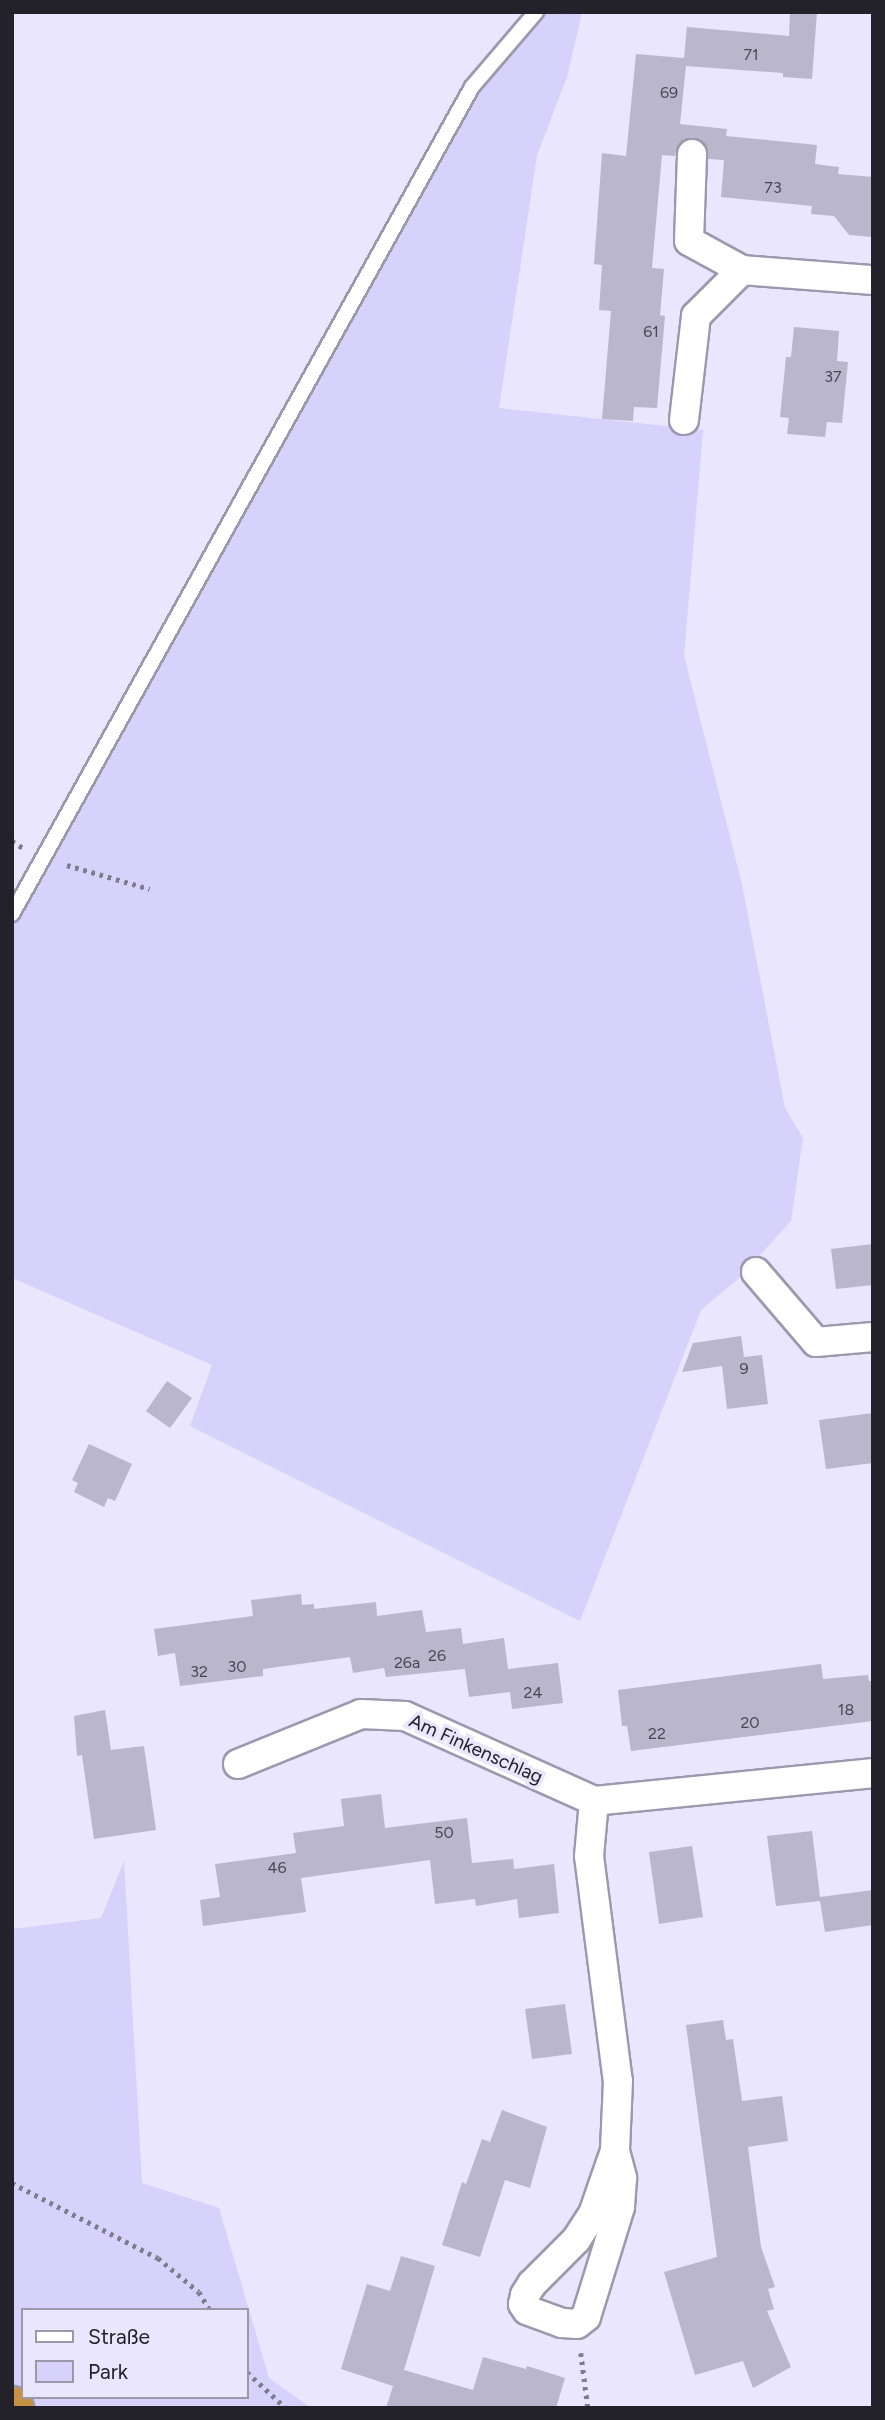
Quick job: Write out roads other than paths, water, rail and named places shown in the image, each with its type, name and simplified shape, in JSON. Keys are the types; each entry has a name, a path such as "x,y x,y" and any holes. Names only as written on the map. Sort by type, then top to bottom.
{"street":[{"path":"692,154 689,241 742,270 873,280"},
{"path":"684,420 696,316 742,270"},
{"path":"756,1272 816,1342 873,1338"},
{"name":"Am Finkenschlag","path":"238,1764 361,1714 405,1716 594,1801 873,1773"},
{"path":"594,1801 589,1856 618,2081 615,2151 601,2195 584,2228 524,2295 527,2310 562,2323 577,2324 593,2304 620,2207 622,2178 615,2151"}],"lane":[{"path":"12,914 472,87 536,12"}]}
